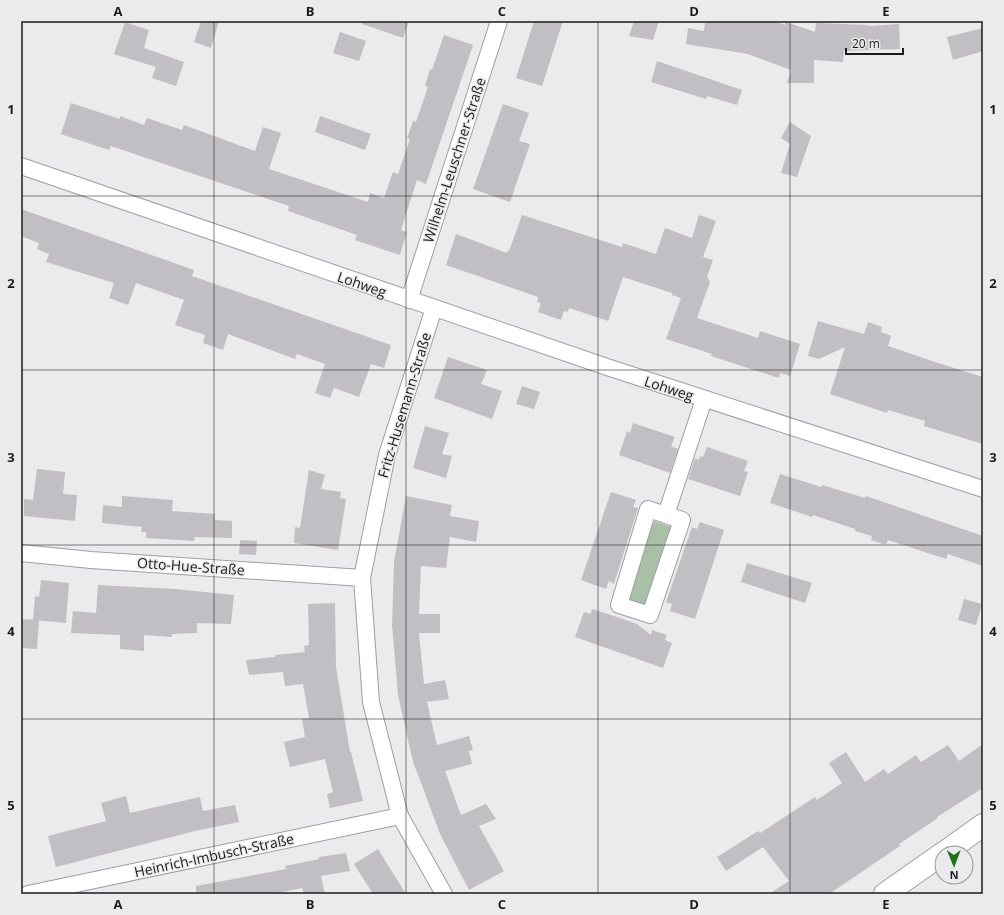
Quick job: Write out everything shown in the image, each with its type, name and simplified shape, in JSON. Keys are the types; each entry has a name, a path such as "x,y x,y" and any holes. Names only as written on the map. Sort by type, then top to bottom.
{"main road":[{"path":"955,845 983,825"},
{"path":"885,894 934,860"}],"street":[{"name":"Wilhelm-Leuschner-Straße","path":"409,300 498,21"},
{"name":"Lohweg","path":"21,166 409,300 704,399 983,489"},
{"name":"Fritz-Husemann-Straße","path":"434,308 387,455 362,578 371,702 400,816 444,894"},
{"name":"Lohweg","path":"666,515 704,399"},
{"path":"648,509 666,515 682,520 650,615 619,605 648,509"},
{"name":"Otto-Hue-Straße","path":"21,553 99,560 362,578"},
{"name":"Heinrich-Imbusch-Straße","path":"28,894 400,816"}],"green space":[{"path":"654,521 672,527 646,607 626,601"}],"building":[{"path":"201,21 219,21 211,48 194,42"},
{"path":"362,21 409,21 403,38 362,24"},
{"path":"534,21 563,21 542,86 516,78"},
{"path":"634,21 659,21 653,40 629,36"},
{"path":"705,21 775,21 785,25 786,22 815,32 816,23 868,26 899,24 900,49 844,51 843,62 814,60 814,83 787,83 791,70 748,54 686,44 688,28 704,31"},
{"path":"125,22 149,30 144,48 184,62 176,86 152,78 156,67 114,54"},
{"path":"983,28 983,51 953,60 947,37"},
{"path":"340,32 366,41 359,61 333,53"},
{"path":"444,35 473,45 426,184 417,180 401,230 407,232 400,255 355,240 357,235 288,211 289,206 111,146 109,150 61,134 71,103 120,119 120,116 144,125 147,118 182,130 184,125 255,151 263,127 281,133 269,169 368,202 370,193 384,198 393,172 398,174 410,139 407,138 413,121 416,122 428,87 425,86 430,69 432,70"},
{"path":"657,61 742,90 737,105 707,96 706,99 651,82"},
{"path":"503,104 529,113 519,141 530,144 510,202 473,189"},
{"path":"320,116 371,134 365,150 315,132"},
{"path":"790,122 811,136 797,177 781,173 790,144 781,138"},
{"path":"21,209 194,270 192,276 391,345 384,368 371,364 359,397 334,388 330,398 315,393 325,364 297,354 295,359 228,334 223,350 203,343 205,335 175,325 184,300 136,283 128,305 109,298 114,283 46,262 49,254 37,249 39,243 21,236"},
{"path":"522,215 622,247 623,243 656,254 665,228 692,238 699,215 716,221 703,257 713,260 707,277 710,282 697,318 758,338 760,331 800,344 790,376 780,373 779,378 711,356 712,354 666,339 681,298 672,295 672,293 623,277 608,321 569,308 568,312 564,311 561,320 538,312 541,303 537,302 538,297 446,265 456,234 507,253"},
{"path":"818,321 864,334 868,322 882,327 881,332 891,336 888,346 983,377 983,444 924,426 925,421 888,410 887,413 830,394 845,347 819,359 808,356"},
{"path":"448,357 487,370 481,384 502,391 492,419 434,398"},
{"path":"522,386 540,392 534,409 516,404"},
{"path":"633,423 675,437 671,446 678,449 670,473 619,455 627,431 630,433"},
{"path":"425,426 449,433 442,454 452,456 446,478 413,468"},
{"path":"707,447 748,461 744,471 748,472 740,496 688,479 695,458 699,460 700,456 703,457"},
{"path":"37,469 65,472 63,494 77,495 75,521 24,516 24,499 33,500"},
{"path":"309,470 325,475 321,489 341,492 340,498 346,499 338,550 294,543 295,527 300,528"},
{"path":"780,474 821,487 822,485 865,498 866,496 983,536 983,566 948,554 946,559 888,540 886,545 871,540 872,536 855,531 855,529 770,503"},
{"path":"611,492 636,500 633,507 638,508 614,584 609,581 606,589 581,580"},
{"path":"122,496 173,500 172,511 215,514 215,520 232,521 232,538 195,537 194,541 146,538 146,532 141,532 142,527 102,523 103,505 122,507"},
{"path":"406,496 452,505 450,516 479,521 476,542 450,537 446,568 421,566 419,614 440,614 440,633 419,633 424,684 445,680 449,699 427,702 437,745 469,736 473,750 469,751 472,764 445,771 461,815 486,804 496,819 479,826 504,871 469,890 440,834 413,762 398,695 392,625 394,562"},
{"path":"700,522 724,530 695,619 670,611 672,604 666,602 692,527 697,529"},
{"path":"240,540 257,541 256,555 239,554"},
{"path":"747,563 812,583 805,603 741,582"},
{"path":"41,580 69,583 66,623 33,620 35,596 39,597"},
{"path":"98,585 175,589 234,595 231,624 197,623 197,633 172,634 172,637 144,635 144,651 120,649 120,635 71,633 73,611 96,613"},
{"path":"964,599 982,604 976,625 958,620"},
{"path":"335,603 336,667 350,752 363,801 330,808 327,794 333,792 325,759 290,767 284,742 305,737 302,719 309,718 303,684 285,686 283,672 249,675 246,660 305,652 304,646 309,645 308,604"},
{"path":"593,609 637,624 651,635 652,630 667,635 665,640 672,643 663,668 575,637 584,612 590,614"},
{"path":"21,619 39,620 37,649 21,648"},
{"path":"983,744 983,788 937,817 938,818 899,844 900,846 829,894 769,894 789,881 763,847 726,871 717,857 758,831 760,833 815,797 817,800 842,783 829,763 846,752 865,782 884,769 888,774 916,755 921,762 948,745 959,761"},
{"path":"126,796 130,813 200,797 203,811 235,805 239,822 195,831 56,867 48,836 106,821 101,803"},
{"path":"378,849 406,894 373,894 354,864"},
{"path":"346,853 350,871 321,876 325,894 304,894 302,888 273,894 196,894 196,886 286,869 285,866 319,859 319,857"}]}
